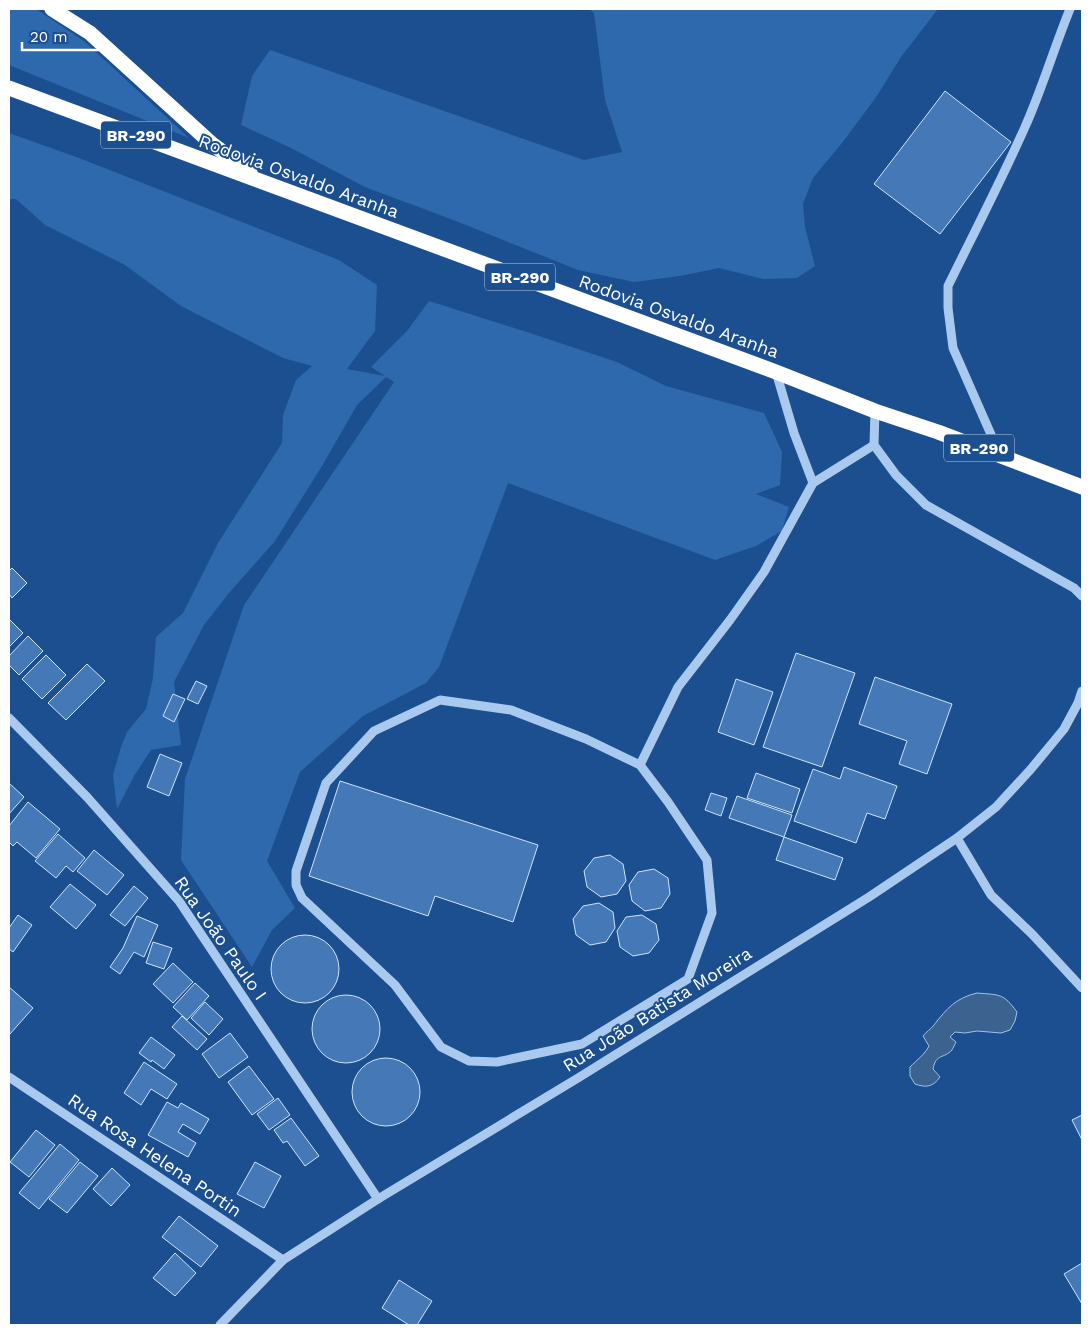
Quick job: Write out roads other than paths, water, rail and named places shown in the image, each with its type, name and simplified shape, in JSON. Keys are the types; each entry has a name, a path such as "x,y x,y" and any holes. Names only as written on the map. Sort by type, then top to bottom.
{"highway":[{"path":"52,9 90,33 212,144 263,182"},
{"name":"Rodovia Osvaldo Aranha","path":"9,88 1082,487"}],"street":[{"path":"1000,456 953,348 948,308 948,286 1025,127 1045,80 1070,9"},
{"path":"776,372 794,433 813,483"},
{"path":"875,411 874,445 896,474 926,505 1074,588 1082,596"},
{"path":"640,766 678,687 730,620 764,572 813,483 874,445"},
{"name":"Rua João Batista Moreira","path":"220,1325 283,1260 378,1198 578,1078 869,897 957,838 996,807 1032,769 1064,729 1078,703 1082,691"},
{"path":"440,700 511,710 586,739 640,766 668,802 707,860 712,913 688,979 582,1044 496,1062 469,1061 441,1047 395,985 302,898 296,885 296,871 326,783 374,731 440,700"},
{"name":"Rua João Paulo I","path":"9,718 87,797 179,901 378,1198"},
{"path":"957,838 991,894 1032,934 1082,988"},
{"name":"Rua Rosa Helena Portin","path":"9,1076 283,1260"}]}
